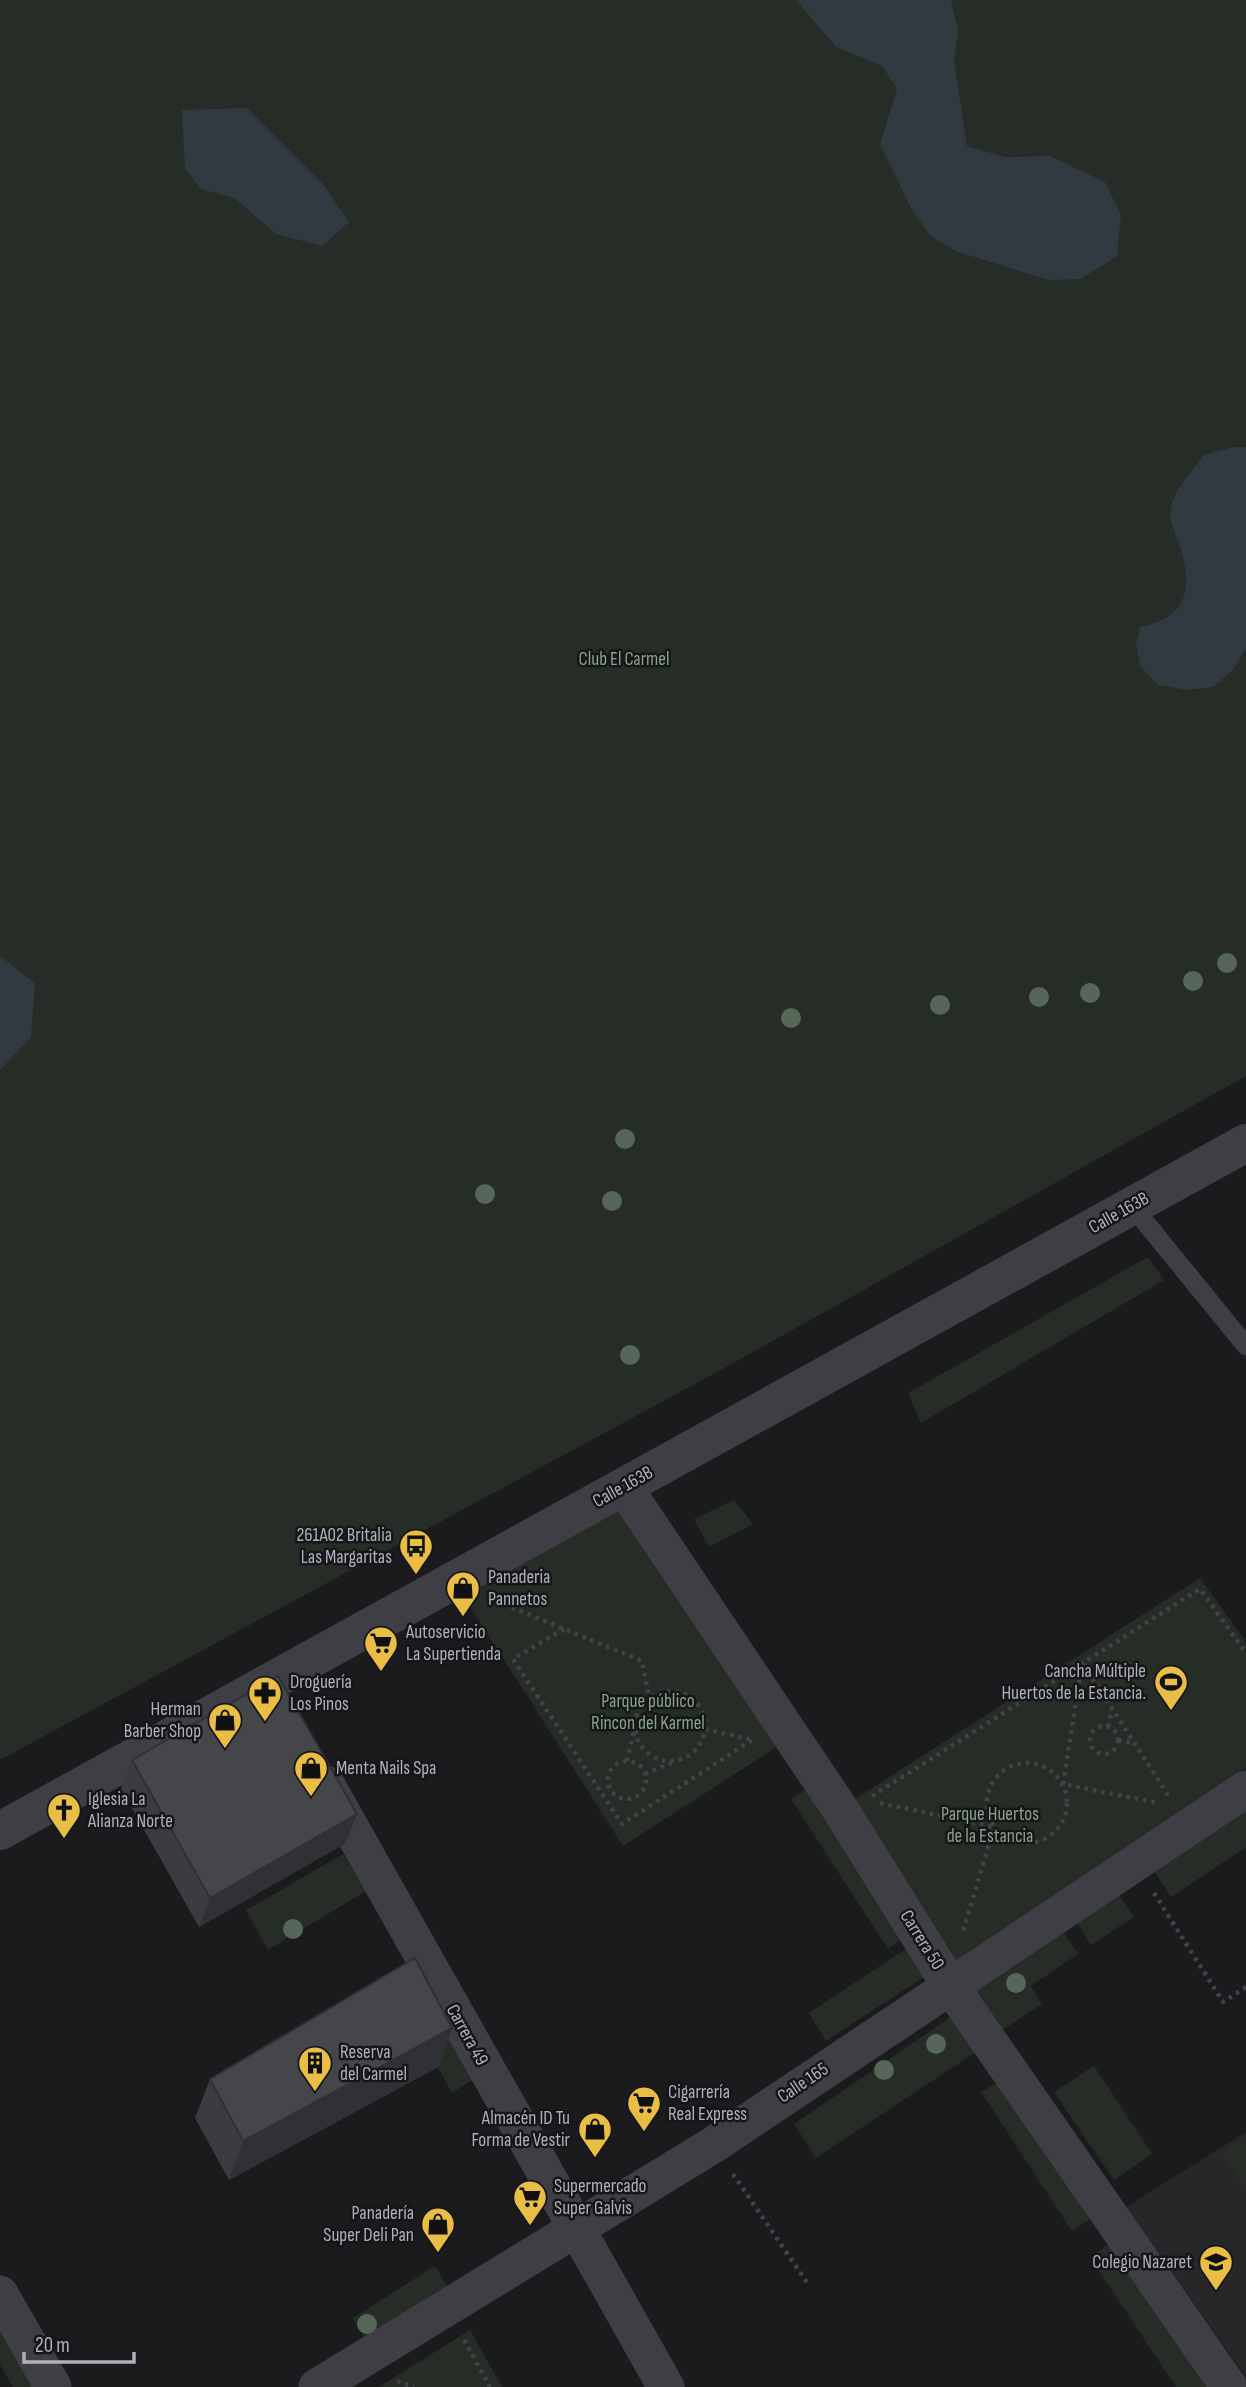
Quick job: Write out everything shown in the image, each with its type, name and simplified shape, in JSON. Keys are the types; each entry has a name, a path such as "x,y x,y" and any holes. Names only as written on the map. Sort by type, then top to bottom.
{"street":[{"name":"Calle 163B","path":"0,1831 276,1695 460,1576 1246,1143"},
{"name":"Carrera 50","path":"624,1486 840,1810 950,1984 1229,2387"},
{"name":"Carrera 49","path":"310,1755 666,2387"},
{"name":"Calle 165","path":"317,2387 713,2145 950,1984 1246,1789"},
{"path":"0,2294 53,2387"}],"lane":[{"path":"1132,1206 1246,1346"}],"path":[{"path":"460,1576 483,1596 642,1661 649,1697"},
{"path":"1082,1663 1063,1784 1067,1810 1054,1833 1030,1843 1016,1842 994,1827 866,1800 1082,1663 1200,1589 1246,1653"},
{"path":"564,1629 513,1659 622,1824 753,1740"},
{"path":"1082,1663 1176,1807"},
{"path":"627,1761 641,1705 649,1697 671,1691 692,1699 704,1718 705,1729 695,1751 645,1774"},
{"path":"1108,1727 1112,1710"},
{"path":"635,1727 636,1738 651,1757 674,1761"},
{"path":"1099,1727 1108,1727 1115,1732 1118,1740 1115,1749 1108,1754 1098,1754 1092,1747 1091,1734 1099,1727"},
{"path":"1118,1740 1133,1742"},
{"path":"627,1761 638,1765 645,1774 642,1792 632,1799 620,1798 610,1789 608,1777 615,1766 627,1761"},
{"path":"950,1984 994,1827 986,1802 988,1789 1005,1768 1031,1762 1055,1773 1063,1784 1163,1805"},
{"path":"1135,1862 1223,2002 1246,1987"},
{"path":"713,2145 808,2284"},
{"path":"457,2328 491,2387"}],"shaded area":[{"path":"796,0 951,0 958,31 954,61 967,146 1005,157 1050,156 1105,182 1121,215 1117,256 1081,279 1049,280 955,251 930,235 912,210 880,144 897,89 882,66 836,47"},
{"path":"247,108 323,184 349,222 322,246 276,234 234,198 200,189 185,168 182,110"},
{"path":"1233,447 1246,447 1246,648 1233,670 1213,687 1188,690 1158,685 1140,666 1136,644 1140,627 1174,612 1184,595 1186,571 1172,522 1173,500 1204,455"},
{"path":"0,956 35,983 31,1037 0,1070"},
{"name":"Colegio Nazaret","path":"1246,2132 1246,2377 1126,2207"}],"green space":[{"name":"Club El Carmel","path":"0,0 1246,0 1246,1076 719,1371 0,1760"},
{"path":"1148,1257 1164,1280 921,1423 908,1393"},
{"path":"734,1500 753,1524 709,1547 694,1519"},
{"name":"Parque público Rincon del Karmel","path":"627,1505 780,1745 623,1846 464,1597"},
{"name":"Parque Huertos de la Estancia","path":"1200,1578 1246,1642 1246,1767 955,1963 855,1799"},
{"path":"807,1788 905,1937 888,1949 791,1799"},
{"path":"1246,1804 1246,1847 1171,1897 1151,1866"},
{"path":"343,1854 366,1891 268,1950 246,1910"},
{"path":"1113,1886 1134,1917 1091,1945 1072,1914"},
{"path":"1057,1922 1078,1954 1031,1986 1042,2004 996,2034 965,1986"},
{"path":"909,1947 927,1975 826,2041 809,2013"},
{"path":"414,1959 478,2076 452,2093 388,1975"},
{"path":"954,2015 979,2050 816,2158 794,2124"},
{"path":"1094,2066 1152,2154 1114,2180 1054,2092"},
{"path":"1006,2077 1096,2215 1072,2231 981,2092"},
{"path":"1246,2136 1246,2189 1221,2153"},
{"path":"1115,2240 1212,2387 1176,2387 1090,2257"},
{"path":"435,2266 450,2291 367,2342 353,2318"},
{"path":"10,2325 45,2387 13,2387 0,2365 0,2331"},
{"path":"470,2330 502,2387 379,2387"}],"building":[{"path":"278,1676 357,1814 210,1898 132,1760"},
{"path":"415,1958 452,2028 243,2141 210,2079"}],"place":[{"name":"261A02 Britalia Las Margaritas","path":"416,1576"},
{"name":"Panaderia Pannetos","path":"463,1618"},
{"name":"Autoservicio La Supertienda","path":"381,1673"},
{"name":"Cancha Múltiple Huertos de la Estancia.","path":"1171,1712"},
{"name":"Droguería Los Pinos","path":"265,1723"},
{"name":"Herman Barber Shop","path":"225,1750"},
{"name":"Menta Nails Spa","path":"311,1798"},
{"name":"Iglesia La Alianza Norte","path":"64,1840"},
{"name":"Reserva del Carmel","path":"315,2093"},
{"name":"Cigarrería Real Express","path":"644,2133"},
{"name":"Almacén ID Tu Forma de Vestir","path":"595,2159"},
{"name":"Supermercado Super Galvis","path":"530,2227"},
{"name":"Panadería Super Deli Pan","path":"438,2254"},
{"name":"Colegio Nazaret","path":"1216,2292"}]}
